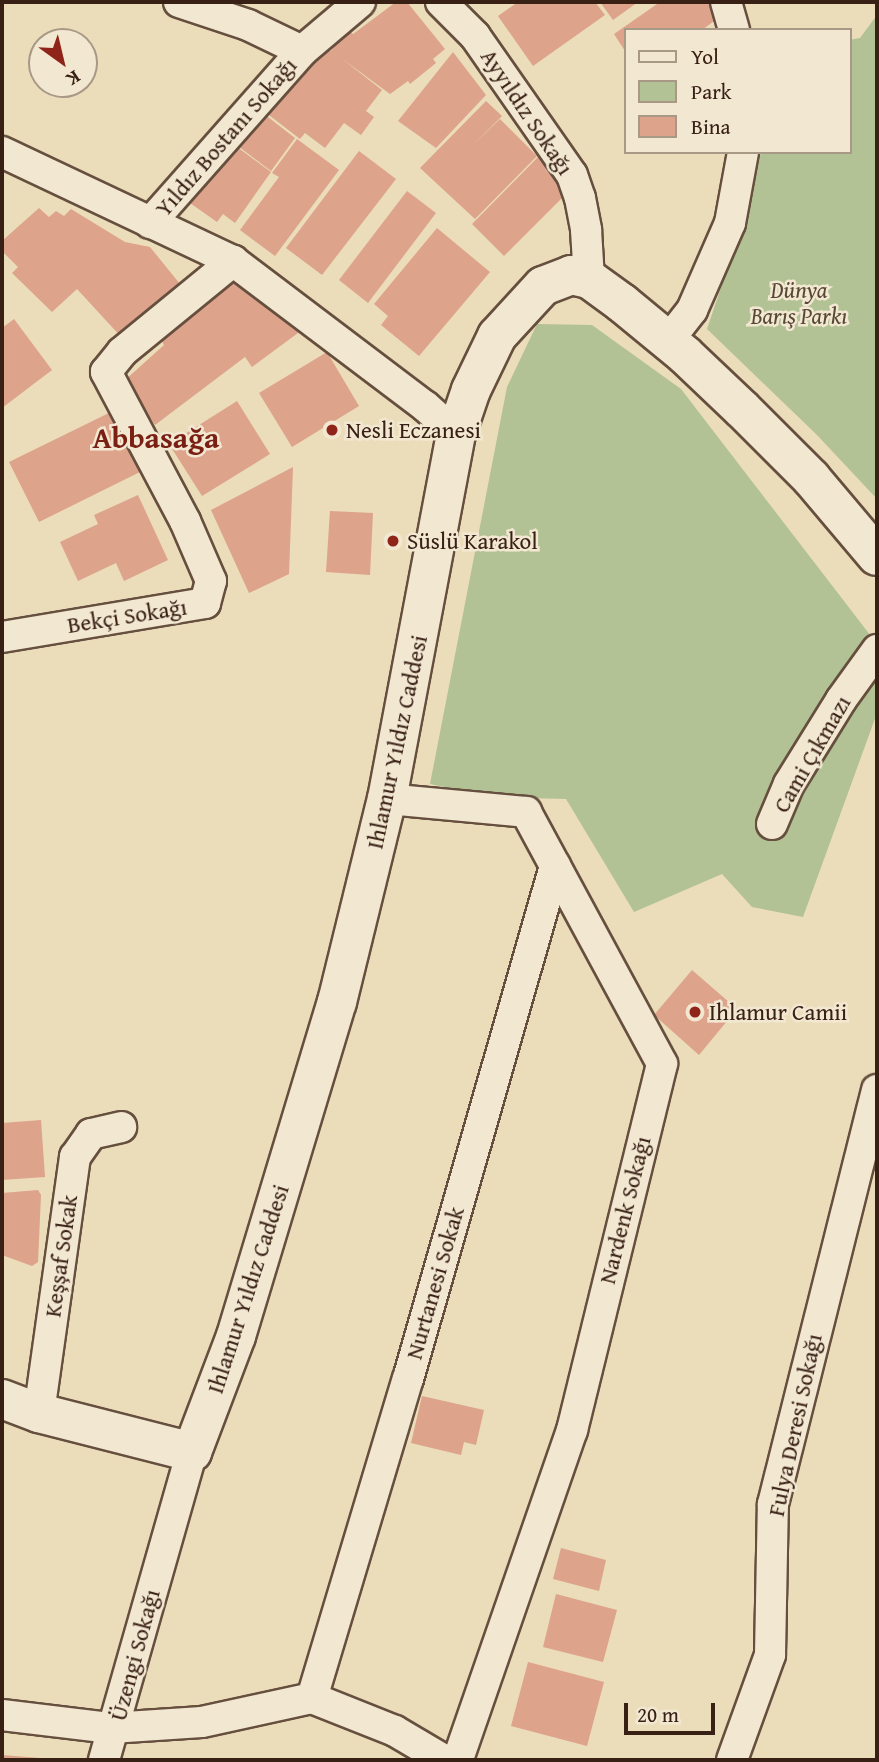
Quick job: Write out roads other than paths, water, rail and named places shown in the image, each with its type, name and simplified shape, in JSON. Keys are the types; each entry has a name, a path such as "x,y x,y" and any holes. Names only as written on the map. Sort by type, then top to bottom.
{"main road":[{"name":"Ihlamur Yıldız Caddesi","path":"192,1452 236,1336 337,1002 387,799 456,433 471,390 497,336 543,286 571,275 589,279"},
{"path":"589,279 714,382 801,468 877,555"},
{"path":"2,1399 39,1413 192,1452"}],"street":[{"path":"179,2 248,25 302,51 360,2"},
{"name":"Ayyıldız Sokağı","path":"441,2 482,45 572,175 586,230 589,279"},
{"path":"726,2 732,28"},
{"name":"Yıldız Bostanı Sokağı","path":"150,223 302,51"},
{"path":"2,152 233,261 425,406 456,433"},
{"path":"667,342 692,310 730,223 743,154"},
{"name":"Bekçi Sokağı","path":"2,637 205,603 211,581 185,521 106,372 122,352 233,261"},
{"name":"Cami Çıkmazı","path":"772,824 789,784 841,700 877,650"},
{"name":"Nardenk Sokağı","path":"387,799 526,813 662,1064 572,1430 458,1760"},
{"name":"Nurtanesi Sokak","path":"312,1698 408,1379 555,866"},
{"name":"Fulya Deresi Sokağı","path":"732,1760 770,1655 774,1504 877,1090"},
{"name":"Keşşaf Sokak","path":"39,1413 75,1157 91,1133 121,1127"},
{"name":"Üzengi Sokağı","path":"192,1452 111,1728 202,1723 312,1698"},
{"path":"312,1698 395,1731 444,1760"},
{"path":"2,1715 111,1728 104,1760"}],"place":[{"name":"Nesli Eczanesi","path":"332,430"},
{"name":"Süslü Karakol","path":"393,541"},
{"name":"Ihlamur Camii","path":"695,1012"}],"district":[{"name":"Abbasağa","path":"156,437"}],"park label":[{"name":"Dünya Barış Parkı","path":"799,303"}]}
